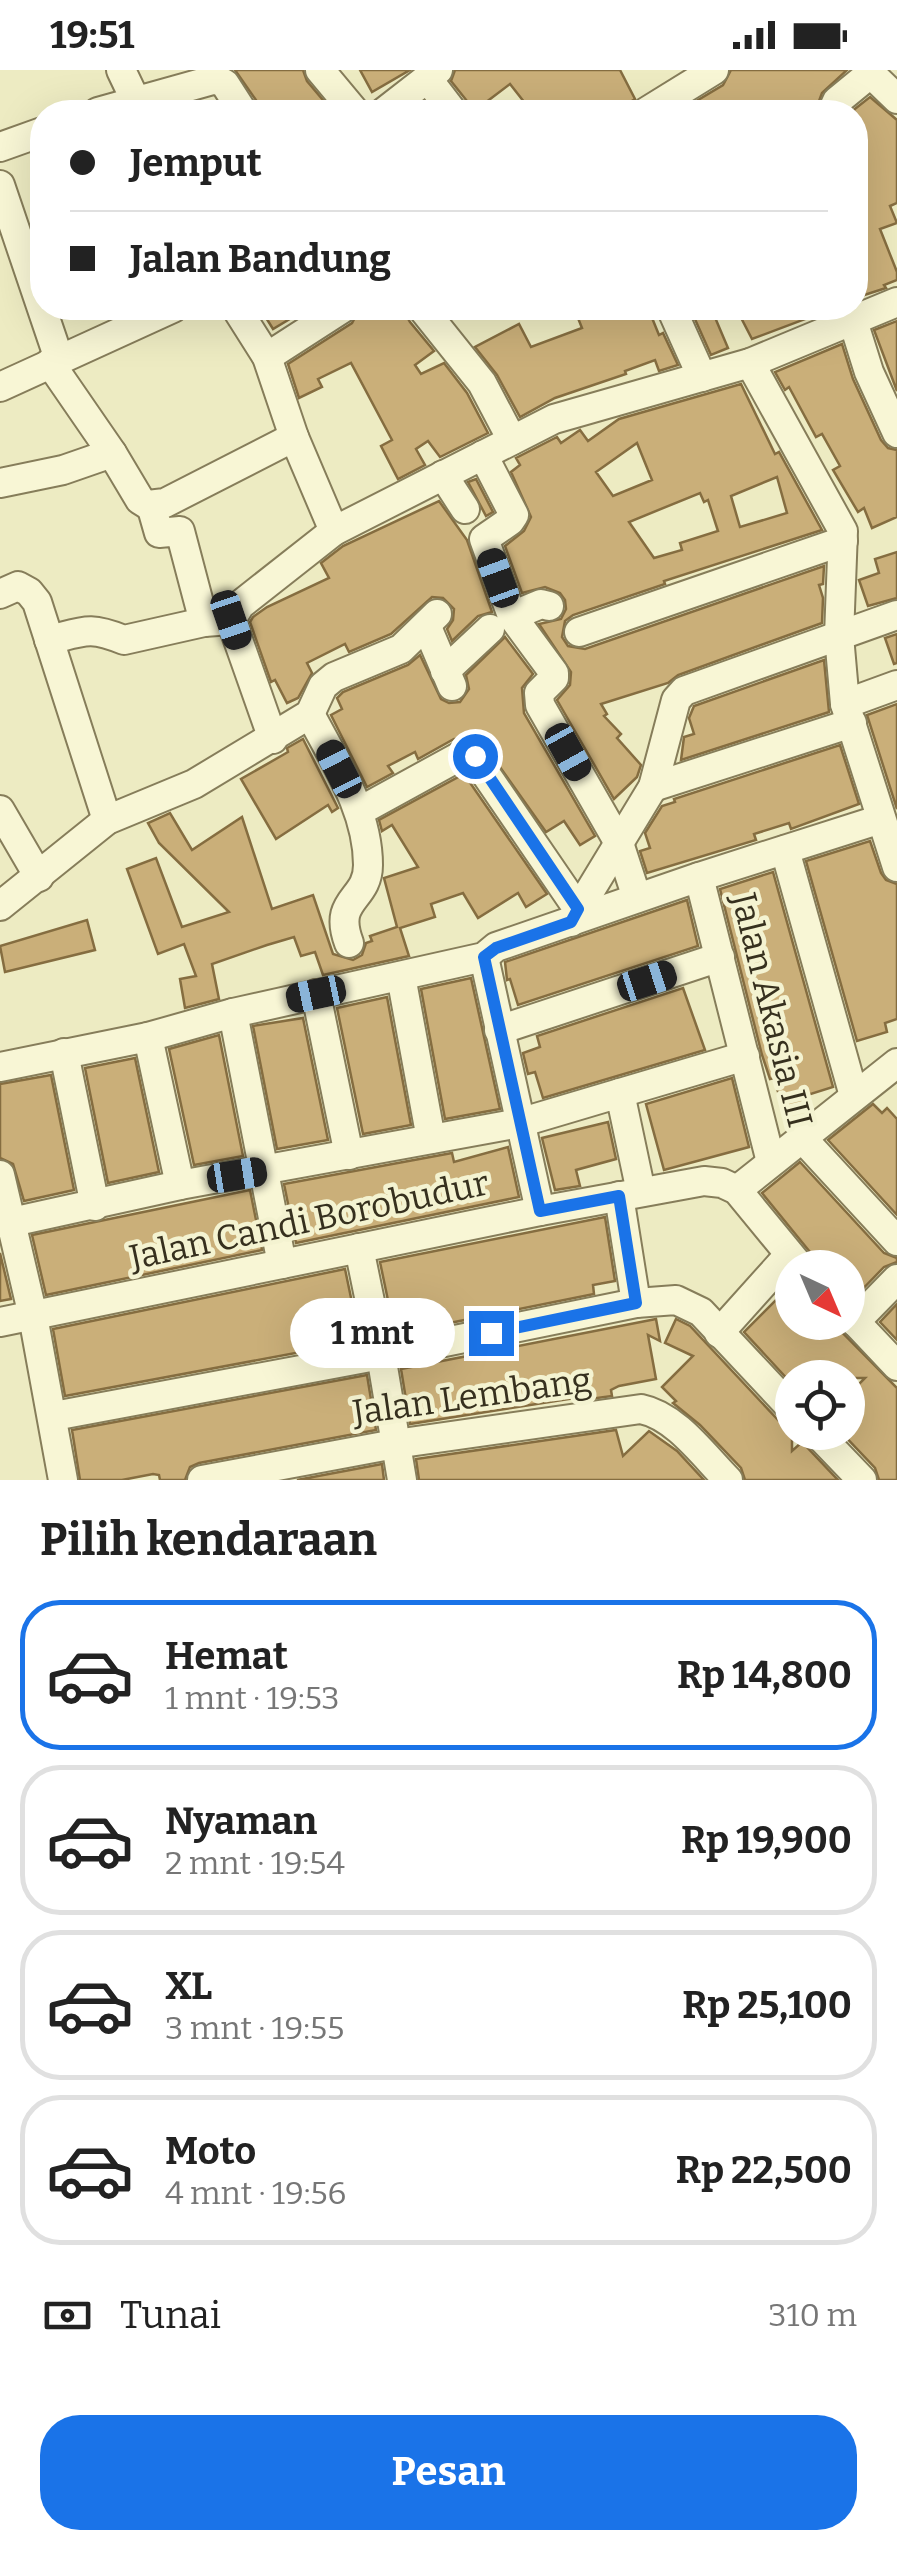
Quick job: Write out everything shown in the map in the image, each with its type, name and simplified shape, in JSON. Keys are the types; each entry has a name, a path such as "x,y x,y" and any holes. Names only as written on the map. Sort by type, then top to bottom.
{"street":[{"path":"121,70 135,100"},
{"path":"320,70 345,100"},
{"path":"838,100 869,72 897,99"},
{"path":"399,100 432,74 446,100"},
{"path":"661,100 692,75"},
{"path":"155,100 216,79 225,84 235,100"},
{"path":"0,147 30,136"},
{"path":"0,185 30,281"},
{"path":"868,315 897,302"},
{"path":"42,320 55,361 140,500 151,505 188,493 294,437"},
{"path":"0,386 147,320"},
{"path":"244,320 267,357 294,437 334,530"},
{"path":"267,357 325,320"},
{"path":"432,320 482,383 512,440"},
{"path":"677,320 702,377"},
{"path":"49,640 106,630 124,640 217,621 334,530 554,418 750,363 853,321 869,372 897,434"},
{"path":"750,363 838,519 843,540 839,636 848,713 897,867"},
{"path":"0,484 63,470 112,452"},
{"path":"483,455 514,515 484,539 501,622 554,673 539,692 540,705 619,843 636,898"},
{"path":"443,475 464,509"},
{"path":"151,505 159,533 180,530 272,739"},
{"path":"579,632 843,540"},
{"path":"0,594 18,586 30,592 37,602 108,820"},
{"path":"0,906 108,820 194,784 272,739 310,714 323,686 334,677 402,649 432,620 448,678 501,622 541,604 550,606"},
{"path":"575,916 653,787 676,700 696,686 897,615"},
{"path":"653,787 848,713 897,685"},
{"path":"310,714 360,811 368,865 366,880 345,912 343,926 349,943"},
{"path":"360,811 462,755 472,754 575,916"},
{"path":"0,810 39,877"},
{"path":"0,1066 148,1037 233,1013 484,957 496,948 575,916 881,819"},
{"path":"785,850 854,1096"},
{"name":"Jalan Akasia III","path":"700,877 771,1162"},
{"path":"484,957 540,1211"},
{"path":"500,1030 720,957"},
{"path":"400,976 432,1139"},
{"path":"316,994 349,1155"},
{"path":"233,1013 282,1264"},
{"path":"148,1037 180,1185"},
{"path":"64,1053 94,1206"},
{"path":"12,1222 180,1185 519,1123 744,1056"},
{"path":"785,1250 737,1190 887,1071 897,1100"},
{"path":"620,1092 636,1303"},
{"path":"802,1138 897,1241"},
{"path":"0,1175 54,1416 62,1480"},
{"name":"Jalan Candi Borobudur","path":"0,1322 630,1194 704,1181 737,1190"},
{"path":"359,1248 402,1480"},
{"path":"719,1332 775,1280"},
{"path":"865,1306 897,1280"},
{"path":"54,1416 381,1356 636,1303 676,1300 701,1312 775,1390"},
{"path":"865,1333 897,1366"},
{"name":"Jalan Lembang","path":"202,1480 395,1444 642,1410 655,1412 668,1421 728,1480"},
{"path":"833,1450 862,1480"}],"building":[{"path":"235,70 303,70 323,100 256,100"},
{"path":"360,70 410,70 372,92"},
{"path":"455,70 620,70 635,99 523,100 510,84 489,100 466,100 451,81"},
{"path":"731,70 847,70 819,100 698,100 723,85"},
{"path":"870,97 897,120 897,203 890,206 897,223 880,229 897,280 868,294 868,100"},
{"path":"267,320 288,320 273,329"},
{"path":"409,320 434,351 415,365 421,374 444,363 467,393 488,433 440,457 428,441 416,449 425,465 398,479 381,446 392,440 351,363 318,379 322,387 299,398 288,364 352,323"},
{"path":"579,320 653,320 678,365 659,371 655,360 555,398 520,417 497,375 475,347 519,324 531,347 582,328"},
{"path":"695,320 716,320 728,348 711,355"},
{"path":"742,320 803,320 752,339"},
{"path":"897,321 897,391 874,330"},
{"path":"842,344 881,440 888,448 897,450 897,517 872,528 864,508 858,512 833,470 840,466 822,434 816,437 789,387 785,390 775,372"},
{"path":"741,384 775,454 779,452 822,530 573,615 565,621 562,637 568,646 585,649 824,566 823,584 819,585 822,623 678,675 668,683 601,704 607,714 604,716 621,734 617,738 641,765 637,777 614,799 557,700 570,685 571,672 539,624 561,619 565,600 560,593 545,587 522,593 505,546 524,531 531,517 511,472 520,465 516,458 557,437 561,443 580,430 588,441 619,419","holes":["637,443 652,480 613,496 596,472","777,477 787,513 740,527 731,496","700,493 704,502 708,500 718,531 680,543 682,550 654,558 629,522"]},
{"path":"476,479 493,512 486,516 468,482"},
{"path":"439,501 467,540 492,612 478,616 452,641 447,629 454,609 443,598 432,597 391,634 349,652 345,644 307,663 312,673 298,698 287,703 275,680 271,682 250,622 253,617 329,578 321,563 343,546"},
{"path":"897,552 897,598 868,606 859,580 879,573 875,559"},
{"path":"897,634 897,663 894,664 885,638"},
{"path":"505,637 533,674 522,688 524,713 595,836 580,845 564,821 546,832 480,739 454,739 418,759 415,752 388,766 393,773 367,787 331,715 342,709 337,698 343,692 408,665 420,655 441,699 460,702 469,689 466,675"},
{"path":"824,660 829,712 681,760 684,737 694,734 689,718 694,706"},
{"path":"897,704 897,809 867,715"},
{"path":"303,739 338,808 332,812 328,805 276,839 241,779"},
{"path":"840,745 859,804 791,829 789,823 754,834 756,840 647,873 640,851 650,848 645,833 662,806"},
{"path":"464,774 547,894 526,907 518,893 478,918 463,893 431,904 435,917 400,928 409,956 323,975 315,952 301,956 294,937 267,945 212,964 219,999 185,1008 180,979 196,976 184,944 158,954 127,869 156,858 182,927 229,912 159,843 148,823 170,813 192,850 242,817 272,909 313,895 333,954 353,960 372,941 370,936 397,927 384,878 418,867 392,825 382,831 379,820"},
{"path":"870,841 881,873 897,884 897,1019 885,1023 887,1032 857,1041 806,861"},
{"path":"773,872 833,1087 804,1096 806,1102 783,1109 762,1055 720,889"},
{"path":"687,900 698,946 518,1005 510,979 507,980 505,962"},
{"path":"87,920 95,950 5,972 0,946"},
{"path":"471,978 500,1109 445,1119 421,989"},
{"path":"683,988 705,1050 543,1098 535,1072 528,1074 523,1053 540,1047 537,1036"},
{"path":"387,997 411,1125 363,1134 337,1008"},
{"path":"303,1018 328,1140 277,1149 253,1026"},
{"path":"219,1035 243,1156 194,1165 169,1049"},
{"path":"135,1058 159,1172 108,1183 85,1068"},
{"path":"51,1075 74,1190 24,1201 13,1164 0,1158 0,1084"},
{"path":"732,1078 749,1147 664,1170 646,1104"},
{"path":"873,1104 882,1113 887,1108 897,1119 897,1215 828,1140"},
{"path":"608,1122 616,1159 576,1170 580,1186 555,1190 542,1138"},
{"path":"508,1147 519,1197 296,1243 284,1184 452,1153 454,1162"},
{"path":"800,1162 884,1253 897,1258 897,1262 884,1267 865,1287 865,1250 808,1250 762,1193"},
{"path":"250,1190 262,1250 46,1295 32,1235"},
{"path":"605,1217 615,1281 593,1285 594,1294 395,1334 380,1262"},
{"path":"0,1253 11,1299 0,1301"},
{"path":"345,1269 360,1341 65,1396 53,1329"},
{"path":"775,1301 775,1340 850,1340 897,1388 897,1480 879,1480 875,1468 858,1450 865,1450 865,1360 775,1360 775,1366 744,1332"},
{"path":"897,1304 897,1340 880,1322"},
{"path":"656,1319 660,1341 648,1335 656,1379 619,1386 611,1390 612,1396 575,1398 410,1424 401,1369"},
{"path":"676,1319 690,1326 775,1417 775,1450 810,1450 838,1480 745,1480 741,1468 673,1403 676,1401 662,1387 693,1356 665,1343"},
{"path":"367,1375 376,1430 199,1463 190,1467 185,1480 160,1480 159,1475 153,1474 122,1480 80,1480 72,1430"},
{"path":"616,1430 623,1456 649,1431 677,1451 704,1480 419,1480 416,1459"},
{"path":"382,1464 384,1480 297,1480"}],"route":[{"path":"475,756 578,909 571,922 496,948 484,957 540,1211 619,1196 636,1303 491,1333"}]}
